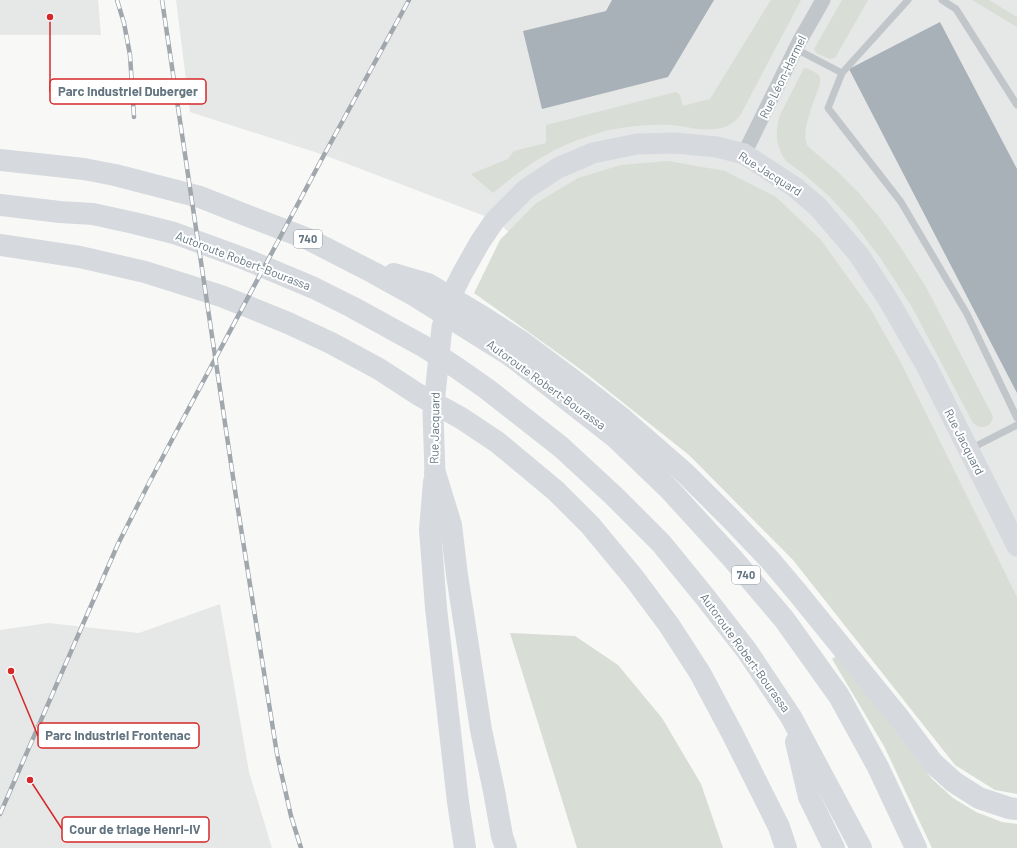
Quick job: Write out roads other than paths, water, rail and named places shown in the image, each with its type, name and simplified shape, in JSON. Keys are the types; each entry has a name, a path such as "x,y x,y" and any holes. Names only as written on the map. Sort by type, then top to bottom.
{"highway":[{"name":"Autoroute Robert-Bourassa","path":"0,160 84,169 115,175 200,197 308,240 351,261 516,349 615,437 669,489 732,558 784,619 838,696 878,767 916,848"},
{"name":"Autoroute Robert-Bourassa","path":"0,205 93,214 134,223 174,233 245,259 287,276 386,325 423,346 487,388 561,447 614,496 661,543 705,597 747,651 791,718 861,848"},
{"path":"0,245 80,257 145,272 221,296 288,323 331,343 379,369 419,395 461,418 497,442 556,491 590,525 634,578 669,625 700,673 732,733 776,820 786,848"},
{"path":"516,349 573,380 623,419 686,474 732,520 797,592 900,719 933,763 954,782 979,798 1009,808 1017,809"},
{"path":"435,473 430,530 436,608 458,802 466,848"},
{"path":"435,473 451,525 457,575 481,730 502,836 506,848"},
{"path":"791,718 809,798 834,848"}],"main road":[{"name":"Rue Jacquard","path":"435,473 433,414 442,327 453,292 480,242 495,220 526,189 558,168 593,153 637,144 675,143 717,147 744,154 796,188 818,207 859,255 897,314 927,367 1017,546"}],"street":[{"name":"Rue Léon-Harmel","path":"744,154 796,49 823,0"}],"lane":[{"path":"908,0 842,73 828,108 901,202 967,314 1017,418"},
{"path":"942,0 956,9 1017,105"},
{"path":"796,49 842,73"},
{"path":"968,450 1017,425"}],"railway":[{"path":"117,0 124,23 130,55 134,117"},
{"path":"162,0 236,497 277,754 291,816 301,848"},
{"path":"0,814 118,544 150,481 324,155 409,0"}],"place":[{"name":"Parc Industriel Duberger","path":"50,17"},
{"name":"Parc Industriel Frontenac","path":"11,671"},
{"name":"Cour de triage Henri-IV","path":"30,780"}]}
